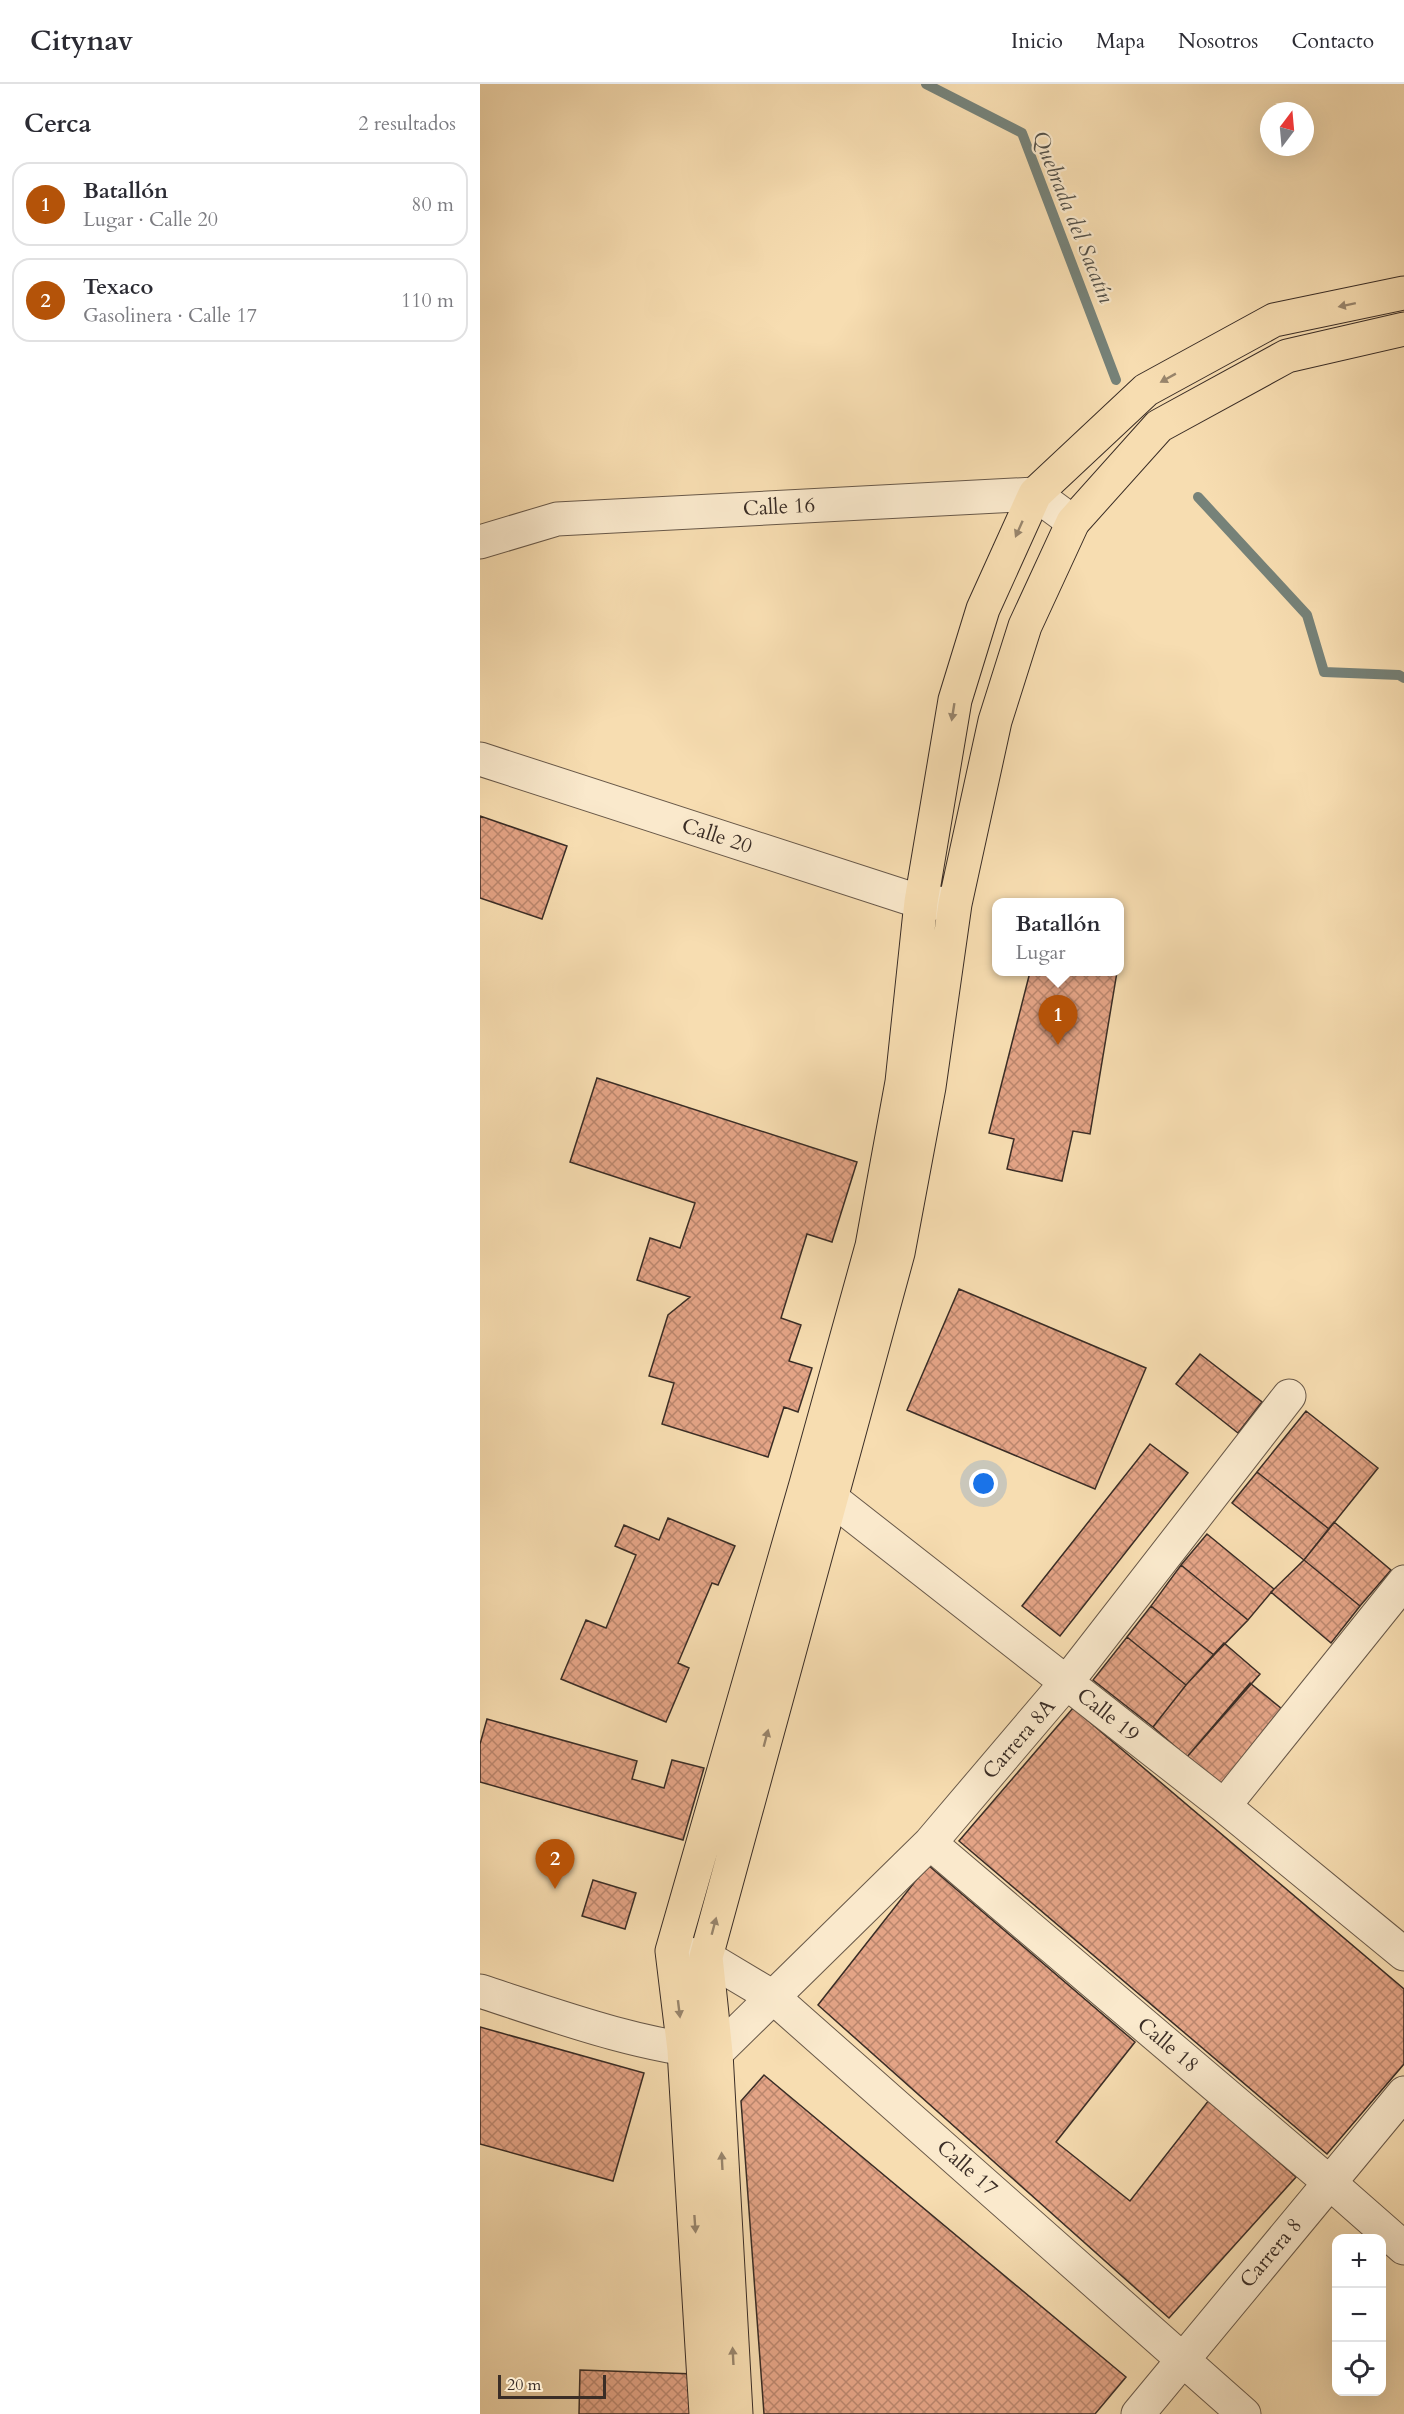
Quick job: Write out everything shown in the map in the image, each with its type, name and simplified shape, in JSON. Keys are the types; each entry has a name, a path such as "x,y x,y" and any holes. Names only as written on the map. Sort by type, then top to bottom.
{"main road":[{"path":"736,2414 716,2053 706,1957 818,1491 872,1246 902,1082 921,902 955,700 983,609 1035,494 1146,390 1274,320 1404,293"},
{"path":"706,2414 684,2050 672,1951 818,1491 898,1253 929,1087 955,904 995,721 1025,626 1073,522 1159,426 1287,356 1404,329"}],"street":[{"path":"1035,494 1073,522"},
{"name":"Calle 16","path":"480,542 557,519 1035,494"},
{"name":"Calle 20","path":"480,759 921,902 955,904"},
{"name":"Carrera 8A","path":"716,2053 930,1843 1066,1683 1289,1396"},
{"name":"Calle 19","path":"818,1491 1224,1806 1404,1954"},
{"path":"1224,1806 1404,1582"},
{"name":"Calle 18","path":"930,1843 1330,2182 1404,2248"},
{"name":"Calle 17","path":"672,1951 706,1957 773,1997 1244,2414"},
{"path":"480,1991 583,2024 684,2050 716,2053"},
{"name":"Carrera 8","path":"1138,2414 1404,2093"}],"building":[{"path":"480,816 567,846 542,919 480,898"},
{"path":"1029,976 1116,976 1090,1134 1073,1131 1062,1181 1007,1169 1014,1139 989,1133"},
{"path":"597,1078 857,1162 832,1242 807,1234 781,1318 801,1325 789,1361 812,1368 798,1412 784,1407 768,1457 662,1424 674,1383 649,1376 668,1315 690,1297 637,1280 650,1238 680,1248 695,1203 570,1162"},
{"path":"959,1289 1146,1368 1095,1489 907,1410"},
{"path":"1200,1354 1262,1402 1238,1433 1176,1384"},
{"path":"1306,1411 1378,1468 1329,1529 1257,1472"},
{"path":"1150,1444 1188,1473 1060,1636 1022,1606"},
{"path":"1257,1472 1329,1529 1304,1560 1232,1503"},
{"path":"668,1518 735,1546 718,1585 712,1583 678,1663 689,1668 666,1722 561,1679 586,1620 606,1628 636,1555 615,1546 624,1525 659,1540"},
{"path":"1334,1522 1391,1570 1360,1606 1304,1560"},
{"path":"1207,1534 1274,1589 1248,1620 1181,1565"},
{"path":"1304,1560 1360,1606 1331,1643 1271,1592"},
{"path":"1181,1565 1248,1620 1214,1655 1151,1606"},
{"path":"1151,1606 1214,1655 1186,1685 1127,1637"},
{"path":"1127,1637 1186,1685 1153,1727 1093,1680"},
{"path":"1224,1643 1260,1674 1187,1757 1153,1727 1186,1685"},
{"path":"1250,1683 1287,1713 1224,1787 1187,1757"},
{"path":"1073,1708 1404,1989 1404,2064 1327,2154 959,1841"},
{"path":"487,1719 637,1761 632,1779 664,1788 672,1760 704,1768 683,1840 480,1782 480,1744"},
{"path":"928,1865 1135,2042 1056,2142 1130,2201 1209,2100 1296,2177 1169,2318 818,2005"},
{"path":"593,1880 636,1893 625,1929 582,1916"},
{"path":"480,2027 644,2073 613,2181 480,2144"},
{"path":"764,2075 1126,2377 1095,2414 764,2414 741,2101"},
{"path":"580,2370 695,2374 693,2414 579,2414"}],"waterway":[{"name":"Quebrada del Sacatín","path":"926,84 1022,133 1116,380"},
{"name":"Quebrada del Sacatín","path":"1198,497 1307,615 1324,672 1399,675 1404,678"}],"place":[{"name":"Batallón","path":"1058,1045"},
{"name":"Texaco","path":"555,1889"}]}
